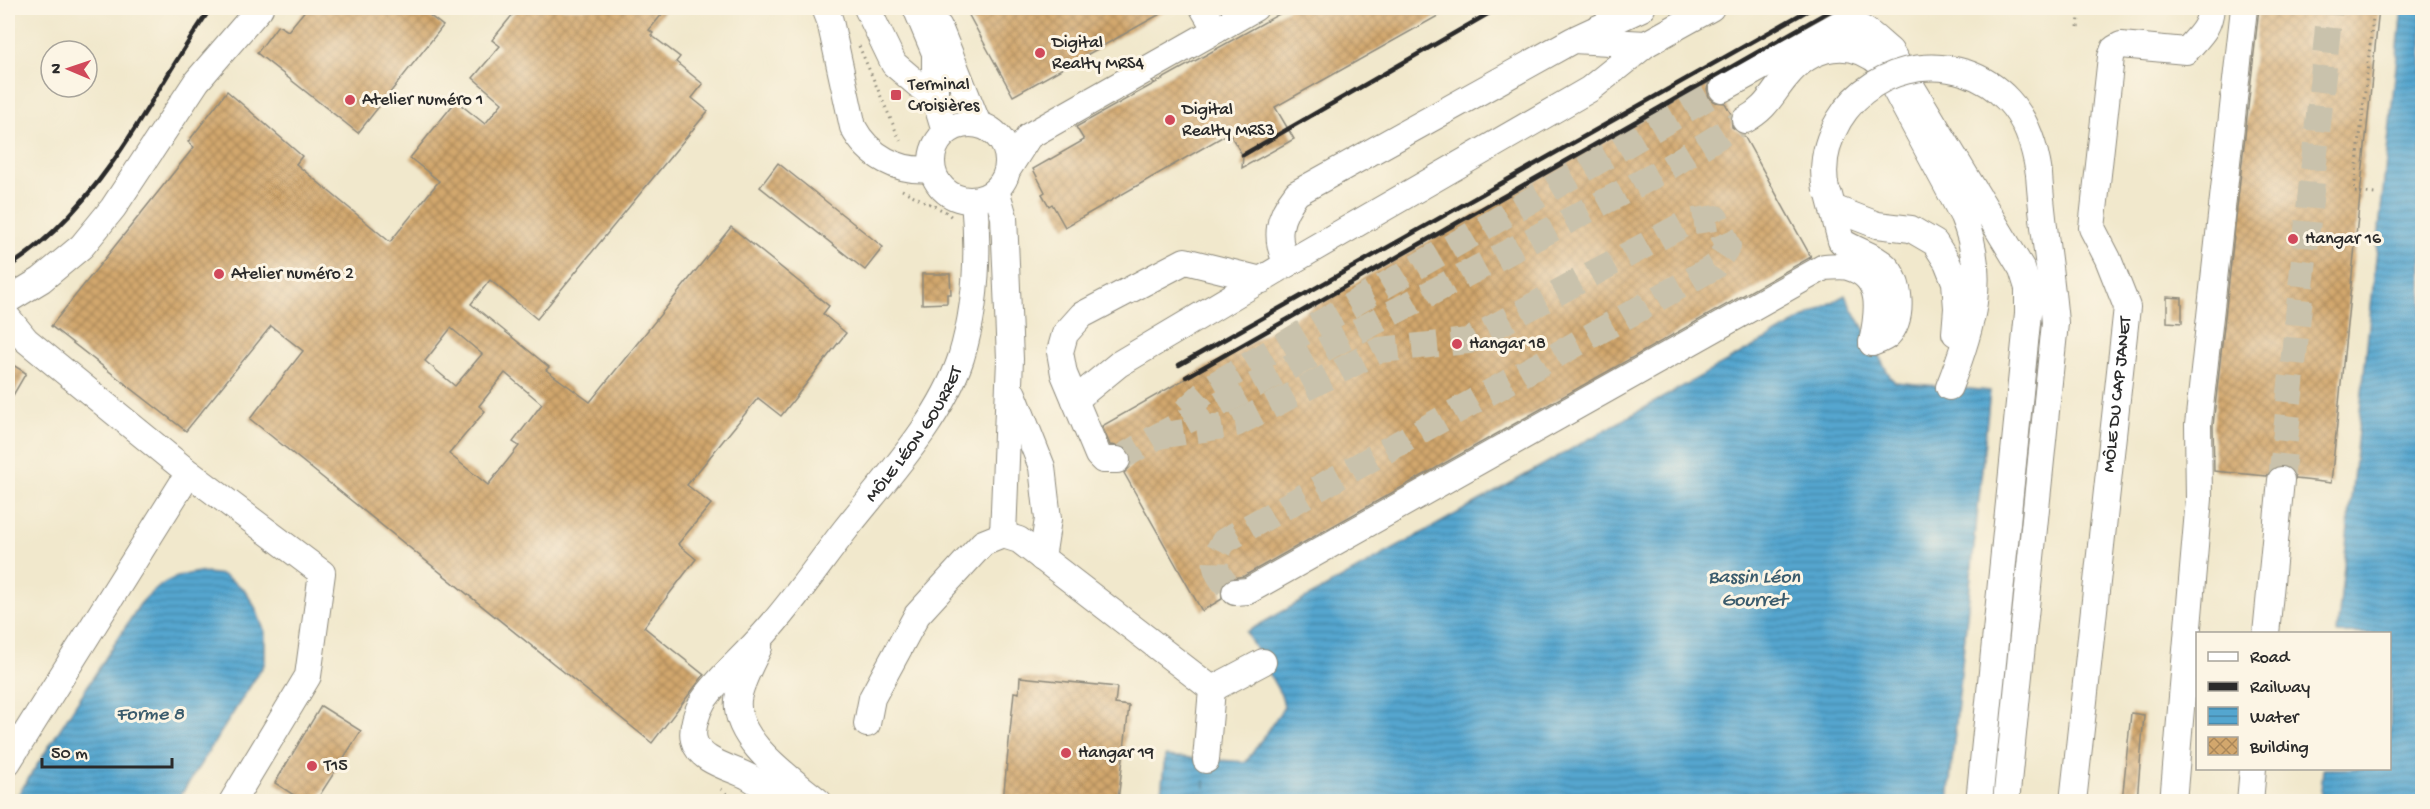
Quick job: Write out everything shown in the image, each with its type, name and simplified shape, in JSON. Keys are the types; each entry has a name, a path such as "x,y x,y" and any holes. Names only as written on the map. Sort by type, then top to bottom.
{"lane":[{"path":"8,300 41,280 82,246 113,208 197,81 260,8"},
{"path":"825,8 830,21 853,127 867,148 884,160 922,170 932,169"},
{"path":"867,8 894,64 934,91"},
{"path":"885,8 907,60 934,91"},
{"path":"903,8 934,91 945,132"},
{"path":"916,8 935,53 934,91"},
{"path":"931,8 982,126 996,134 1004,144 1008,157 993,187 1004,217 1010,359 1003,535"},
{"path":"944,8 960,45 966,90"},
{"path":"1203,8 1216,30"},
{"path":"1029,136 982,126 960,125 945,132 934,149 932,169 936,180 951,196 962,200 993,187 1029,136 1255,8"},
{"path":"1287,264 1279,248 1279,231 1285,208 1297,193 1573,40 1642,8"},
{"path":"1075,400 1119,364 1590,89 1646,44 1711,8"},
{"name":"MÔLE DU CAP JANET","path":"2073,801 2127,307 2108,259 2092,228 2111,57 2114,49 2121,45 2186,51 2206,28 2211,8"},
{"path":"2173,801 2199,499 2198,425 2244,8"},
{"path":"1722,89 1839,24 1852,23 1861,27 1890,51 2022,269 2028,288 2028,313 1979,801"},
{"path":"1573,40 1646,44"},
{"path":"1745,120 1766,106 1786,77 1797,66 1833,47 1861,51 1882,65 1972,238 1975,256 1975,300 1966,344 1948,387 1957,308 1955,282 1947,262 1935,243 1911,229 1877,225 1830,199"},
{"path":"1235,592 1248,591 1824,267 1847,267 1865,275 1876,292 1878,314 1872,343 1887,336 1896,323 1897,284 1886,267 1841,241 1823,174 1824,156 1832,132 1844,112 1858,96 1875,83 1893,73 1915,68 1953,70 1990,86 2007,99 2028,131 2036,154 2039,174 2055,323 2006,801"},
{"name":"MÔLE LÉON GOURRET","path":"782,801 748,776 706,756 693,739 697,717 702,704 720,678 765,633 923,431 961,358 974,304 978,244 993,187"},
{"path":"1117,460 1103,460 1098,455 1064,374 1060,352 1065,334 1082,315 1185,261 1262,280"},
{"path":"8,318 26,340 189,473 322,573 308,676 232,801"},
{"path":"1009,385 1042,467 1048,519 1042,558"},
{"path":"8,762 189,473"},
{"path":"2266,632 2281,480"},
{"path":"867,724 872,698 917,615 983,543 1003,535 1019,540 1212,690"},
{"name":"MÔLE LÉON GOURRET","path":"765,633 739,695 738,707 743,725 765,758 819,801"},
{"path":"1212,690 1263,662"},
{"path":"1206,760 1212,690"},
{"path":"2250,801 2253,770"}],"path":[{"path":"2078,27 2080,8"},
{"path":"2374,8 2354,192 2375,194"},
{"path":"856,38 902,147 894,186 946,212 959,225"}],"water":[{"path":"2402,8 2422,8 2422,801 2320,801 2323,770 2391,770 2391,632 2337,632"},
{"name":"Bassin Léon Gourret","path":"1845,295 1895,382 1990,391 1948,801 1160,802 1165,756 1246,762 1284,707 1282,697 1246,632"},
{"name":"Forme 8","path":"199,572 223,575 244,589 255,607 265,632 265,663 177,801 14,801 140,604 166,582"}],"building":[{"name":"Atelier numéro 1","path":"307,8 420,8 443,26 358,133 257,53 278,25 288,31"},
{"path":"518,8 667,8 649,30 653,33 651,35 680,57 676,62 703,84 692,98 708,111 537,319 490,280 471,304 549,367 546,370 590,402 731,227 829,306 823,314 846,333 781,416 758,398 687,485 711,504 678,544 696,559 644,627 704,675 652,743 250,419 303,351 271,326 186,431 51,326 194,147 188,142 227,91 302,156 296,164 390,242 439,181 410,158 456,101 485,124 502,103 473,78 500,46 492,40","holes":["451,328 482,354 455,386 425,361","505,373 542,404 513,442 519,446 488,485 449,454 485,411 479,406"]},
{"name":"Digital Realty MRS4","path":"965,8 1171,8 1013,96"},
{"name":"Digital Realty MRS3","path":"1290,8 1452,8 1275,107 1294,139 1242,168 1243,156 1229,133 1065,227 1052,204 1049,206 1042,194 1045,192 1033,169 1084,140 1076,127"},
{"name":"Hangar 16","path":"2259,8 2379,8 2331,483 2296,479 2290,468 2282,465 2274,467 2267,476 2214,471 2213,426"},
{"name":"Hangar 18","path":"1709,82 1707,89 1709,97 1715,102 1725,103 1731,114 1732,127 1743,134 1811,257 1244,576 1227,579 1221,586 1222,599 1202,611 1124,473 1132,461 1130,453 1124,447 1110,445 1102,426"},
{"path":"778,163 883,247 865,270 760,187"},
{"path":"922,274 950,274 951,294 947,294 947,303 922,304"},
{"path":"2167,297 2182,298 2182,323 2167,322"},
{"path":"8,362 26,373 8,404"},
{"name":"Hangar 19","path":"1020,677 1117,687 1115,704 1129,706 1118,801 1003,801 1014,692 1019,693"},
{"name":"T15","path":"321,706 361,731 316,801 303,801 275,783"},
{"path":"2131,713 2144,715 2137,801 2122,801"}],"ferry route":[{"path":"1205,773 1205,802"}],"tunnel":[{"path":"2281,480 2330,8"},
{"path":"1185,411 1212,386 1722,89"},
{"path":"1117,460 1158,436 1659,173 1745,120"},
{"path":"1158,436 1236,424 1380,350 1468,341 1688,222 1716,218 1728,246 1714,267 1224,541 1219,549 1216,569 1235,592"}],"railway":[{"path":"8,267 54,231 100,179 211,8"},
{"path":"1243,155 1498,8"},
{"path":"1179,365 1812,8"},
{"path":"1186,377 1835,8"}],"place":[{"name":"Digital Realty MRS4","path":"1040,53"},
{"name":"Terminal Croisières","path":"896,95"},
{"name":"Atelier numéro 1","path":"350,100"},
{"name":"Digital Realty MRS3","path":"1170,120"},
{"name":"Hangar 16","path":"2293,239"},
{"name":"Atelier numéro 2","path":"219,274"},
{"name":"Hangar 18","path":"1457,344"},
{"name":"Hangar 19","path":"1066,753"},
{"name":"T15","path":"312,766"}]}
